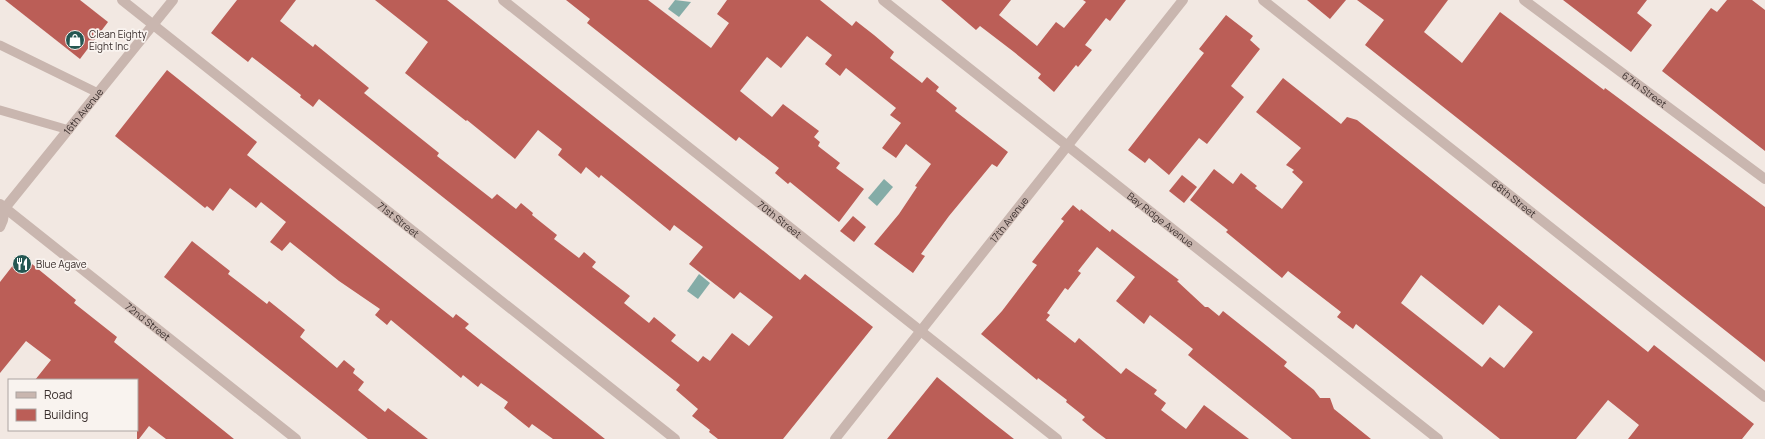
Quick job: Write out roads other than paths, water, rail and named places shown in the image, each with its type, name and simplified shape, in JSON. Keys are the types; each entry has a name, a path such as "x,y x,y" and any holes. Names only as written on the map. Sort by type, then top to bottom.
{"street":[{"name":"71st Street","path":"122,0 675,439"},
{"name":"16th Avenue","path":"0,227 3,220 3,206 68,130 173,0"},
{"name":"70th Street","path":"503,0 1057,439"},
{"name":"Bay Ridge Avenue","path":"883,0 1438,439"},
{"name":"17th Avenue","path":"835,439 1183,0"},
{"name":"68th Street","path":"1263,0 1765,397"},
{"name":"67th Street","path":"1524,0 1765,179"},
{"name":"72nd Street","path":"3,206 296,439"}],"lane":[{"path":"0,45 98,93"},
{"path":"0,110 68,130"}],"water":[{"path":"675,0 691,2 679,17 668,9"},
{"path":"884,179 893,187 877,206 868,198"},
{"path":"699,274 710,283 698,299 687,291"}],"place":[{"name":"Clean Eighty Eight Inc","path":"75,40"},
{"name":"Blue Agave","path":"22,264"}]}
